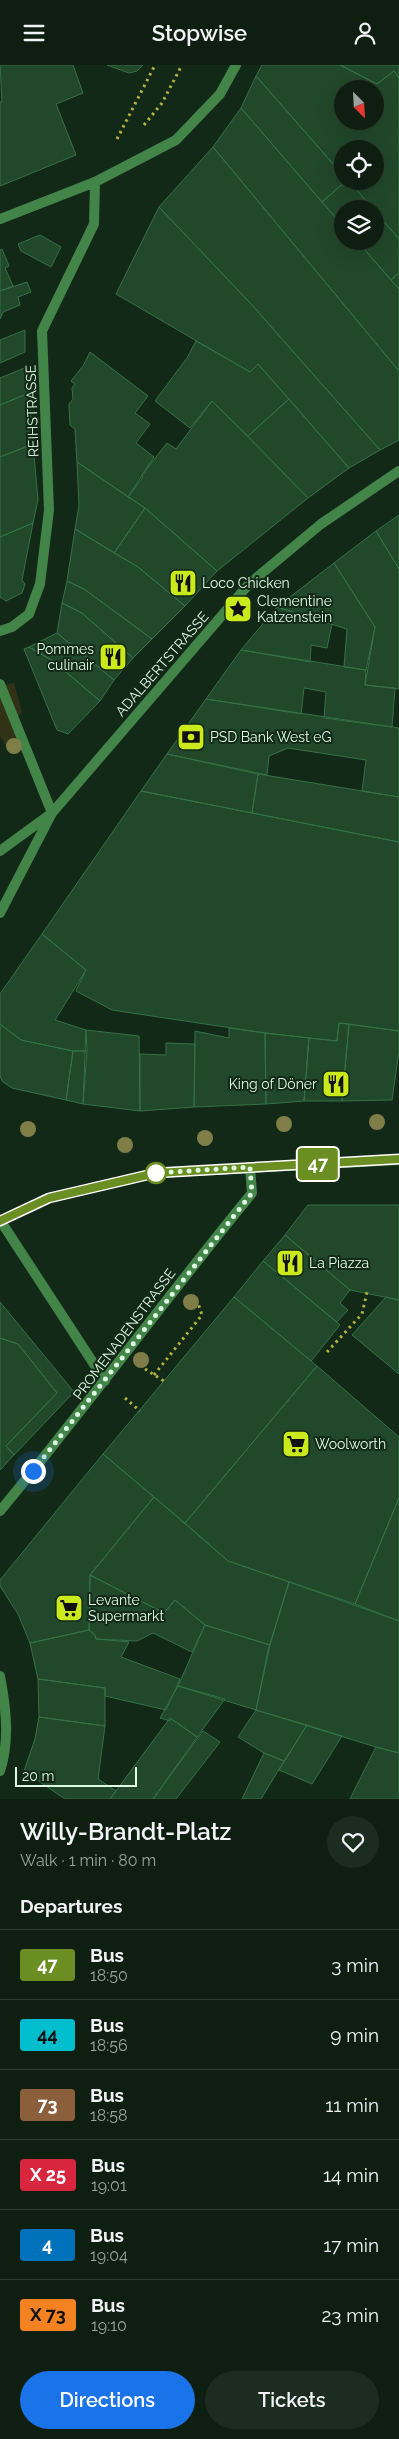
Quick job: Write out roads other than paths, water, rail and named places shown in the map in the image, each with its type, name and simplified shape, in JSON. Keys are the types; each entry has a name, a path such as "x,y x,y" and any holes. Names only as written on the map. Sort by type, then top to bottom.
{"street":[{"path":"0,219 95,182 176,140 220,94 236,65"},
{"name":"REIHSTRASSE","path":"0,631 12,627 29,614 40,584 49,510 42,331 94,224 95,182"},
{"name":"ADALBERTSTRASSE","path":"0,851 52,813 249,584 321,524 399,471"},
{"path":"0,684 52,813"},
{"name":"ADALBERTSTRASSE","path":"0,913 52,813"},
{"path":"106,1381 0,1221 49,1198 156,1173 399,1159"},
{"name":"PROMENADENSTRASSE","path":"0,1511 106,1381 252,1193 250,1167"},
{"path":"0,1676 6,1707 5,1754 0,1771"}],"place":[{"name":"Loco Chicken","path":"183,583"},
{"name":"Clementine Katzenstein","path":"238,609"},
{"name":"Pommes culinair","path":"113,657"},
{"name":"PSD Bank West eG","path":"191,737"},
{"name":"King of Döner","path":"336,1084"},
{"name":"La Piazza","path":"290,1263"},
{"name":"Woolworth","path":"296,1444"},
{"name":"Levante Supermarkt","path":"69,1608"}]}
